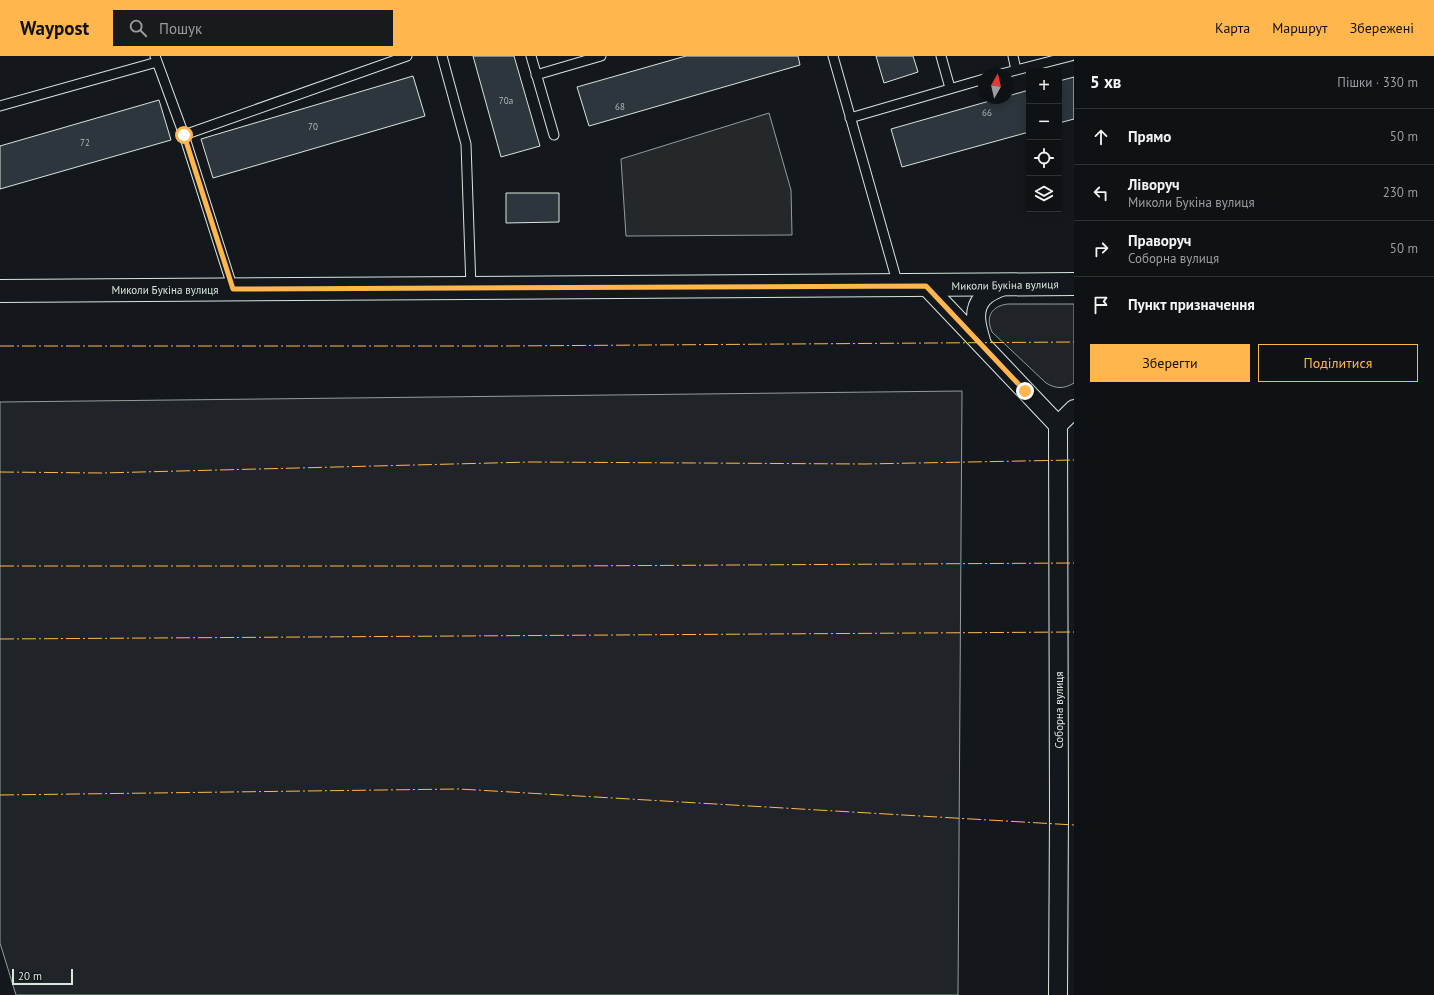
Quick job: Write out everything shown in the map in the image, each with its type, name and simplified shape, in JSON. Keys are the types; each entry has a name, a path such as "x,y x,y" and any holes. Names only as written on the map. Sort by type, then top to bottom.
{"street":[{"name":"Миколи Букіна вулиця","path":"0,291 1074,284"},
{"path":"982,345 977,326 976,312 982,299 990,292 1006,285"},
{"path":"926,286 1058,425 1074,409"},
{"name":"Соборна вулиця","path":"1058,425 1067,813 1058,995"}],"lane":[{"path":"184,135 404,56"},
{"path":"442,56 466,144 471,288"},
{"path":"531,56 554,135"},
{"path":"536,75 601,56"},
{"path":"833,56 898,285"},
{"path":"941,56 950,88"},
{"path":"1012,56 1016,70 1071,56"},
{"path":"0,106 156,59 184,135 233,289"},
{"path":"850,118 978,81"}],"shaded area":[{"path":"769,113 791,190 792,235 626,236 621,159"},
{"path":"1008,304 1074,304 1074,383 1060,388 1046,383 992,332 989,321 991,313 998,307"},
{"path":"962,391 958,995 16,995 0,943 0,402"}],"building":[{"path":"473,56 514,56 540,146 501,157"},
{"path":"686,56 798,56 800,65 589,126 577,87"},
{"path":"876,56 913,56 918,72 884,83"},
{"path":"413,76 425,116 213,178 201,139"},
{"path":"1074,77 1074,119 1062,122 1062,104 1062,80"},
{"path":"1026,91 1026,133 902,167 891,129 979,104 1014,104 1014,94"},
{"path":"159,100 171,140 0,189 0,146"},
{"path":"506,193 559,193 559,222 506,223"}],"power":[{"path":"0,346 505,346 1074,342"},
{"path":"0,472 102,473 531,462 864,464 1074,460"},
{"path":"0,566 567,566 1074,563"},
{"path":"0,639 1074,632"},
{"path":"0,795 459,789 1074,825"}],"route":[{"path":"184,135 233,289 926,286 1025,391"}]}
